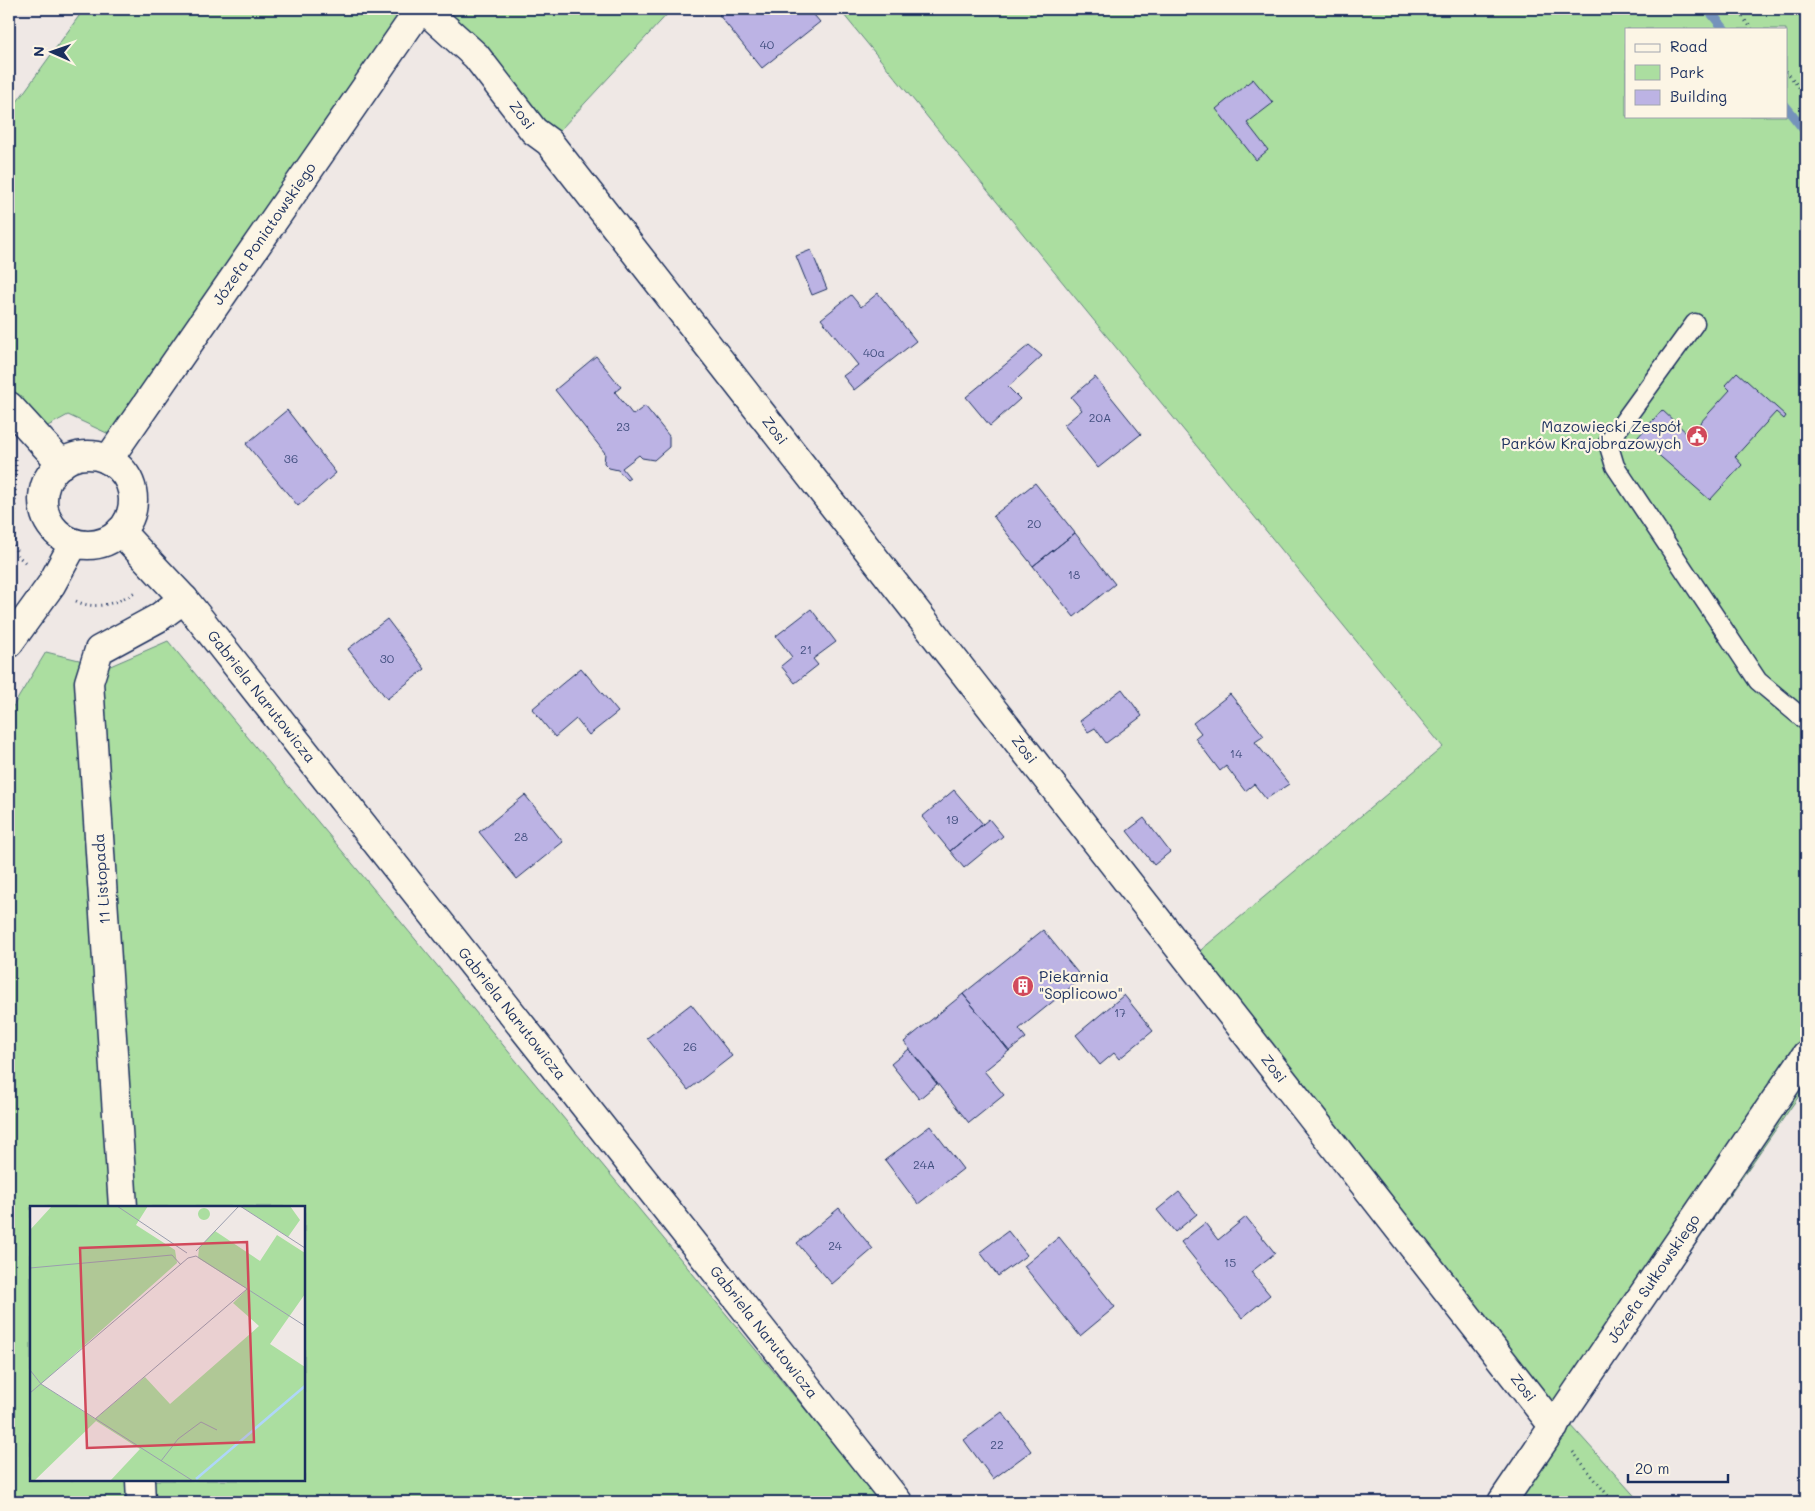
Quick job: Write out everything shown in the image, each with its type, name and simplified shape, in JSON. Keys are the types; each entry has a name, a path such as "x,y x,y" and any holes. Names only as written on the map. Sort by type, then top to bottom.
{"street":[{"name":"Józefa Poniatowskiego","path":"108,460 420,9"},
{"name":"Zosi","path":"424,9 476,56 534,131 549,142 1554,1427"},
{"path":"9,406 62,464"},
{"path":"85,455 96,456 108,460 127,478 132,494 130,514 120,531 113,537 95,544 84,545 74,543 60,536 48,519 44,506 44,492 47,481 62,464 75,457 85,455"},
{"name":"Gabriela Narutowicza","path":"120,531 184,599 898,1502"},
{"path":"9,643 51,585 74,543"},
{"name":"11 Listopada","path":"123,1206 89,682 99,650 158,618 184,599"},
{"name":"Józefa Sułkowskiego","path":"1502,1502 1806,1055"},
{"path":"140,1481 141,1502"}],"lane":[{"path":"1695,323 1608,443 1615,466 1758,681 1806,721"}],"path":[{"path":"1736,9 1751,28"},
{"path":"1788,74 1806,96"},
{"path":"16,457 14,544 18,556 31,568"},
{"path":"9,514 16,513"},
{"path":"71,598 92,607 113,603 137,591 158,618"},
{"path":"1554,1427 1613,1502"}],"green space":[{"path":"84,9 420,9 124,441 68,415 35,433 9,406 9,113"},
{"path":"424,9 672,9 549,142"},
{"path":"839,9 1806,9 1806,1086 1570,1424 1640,1502 1502,1502 1554,1427 1189,960 1443,747"},
{"path":"168,641 882,1502 9,1502 9,713 46,652 108,667"}],"building":[{"path":"727,9 809,9 820,22 762,68 719,15"},
{"path":"1253,79 1273,103 1247,123 1268,150 1256,160 1216,109"},
{"path":"811,250 827,289 812,295 796,256"},
{"path":"878,293 916,341 854,390 843,376 858,365 821,319 851,295 861,307"},
{"path":"1029,345 1042,356 1008,387 1020,399 990,426 966,397"},
{"path":"596,356 621,387 615,392 633,415 645,406 669,436 669,447 654,460 642,458 639,455 622,468 630,478 627,480 618,470 609,468 604,463 605,453 555,390"},
{"name":"Mazowiecki Zespół Parków Krajobrazowych","path":"1737,372 1786,416 1784,419 1776,412 1735,457 1742,465 1710,500 1638,437 1662,410 1689,435 1730,390 1725,385"},
{"path":"1095,377 1141,434 1098,468 1064,425 1082,410 1071,397"},
{"path":"287,410 336,473 298,506 246,444"},
{"path":"1035,483 1075,533 1033,566 993,516"},
{"path":"1075,533 1115,584 1074,617 1033,566"},
{"path":"811,609 836,642 813,659 818,665 795,683 781,666 792,657 776,636"},
{"path":"387,619 425,669 387,699 348,649"},
{"path":"581,668 618,712 589,735 576,719 555,737 532,709"},
{"path":"1122,689 1142,716 1106,743 1095,728 1088,732 1080,721"},
{"path":"1230,694 1264,736 1255,742 1289,784 1266,799 1254,784 1245,791 1226,766 1220,771 1195,738 1201,733 1193,723"},
{"path":"954,790 983,824 950,851 922,817"},
{"path":"525,795 563,842 517,879 479,832"},
{"path":"1144,818 1170,852 1154,865 1127,831"},
{"path":"989,819 1003,836 964,868 950,851"},
{"name":"Piekarnia \"Soplicowo\"","path":"1043,930 1082,978 1019,1029 1026,1038 1009,1051 963,994"},
{"path":"963,994 1009,1051 984,1071 1004,1095 969,1123 904,1042"},
{"path":"1124,995 1153,1031 1119,1059 1114,1053 1100,1065 1076,1035"},
{"path":"691,1004 732,1056 688,1090 647,1038"},
{"path":"909,1049 937,1084 919,1099 891,1064"},
{"path":"930,1126 963,1169 918,1204 885,1160"},
{"path":"1179,1192 1197,1214 1175,1232 1157,1210"},
{"path":"839,1208 873,1249 832,1284 797,1243"},
{"path":"1246,1217 1275,1253 1251,1272 1270,1295 1242,1318 1181,1242 1205,1223 1218,1240"},
{"path":"1008,1231 1027,1255 998,1276 980,1252"},
{"path":"1059,1237 1115,1307 1080,1336 1024,1266"},
{"path":"1002,1412 1031,1451 993,1479 964,1440"}],"waterway":[{"path":"1708,9 1723,28"},
{"path":"1788,110 1806,132"}],"place":[{"name":"Mazowiecki Zespół Parków Krajobrazowych","path":"1697,436"},
{"name":"Piekarnia \"Soplicowo\"","path":"1023,986"}]}
